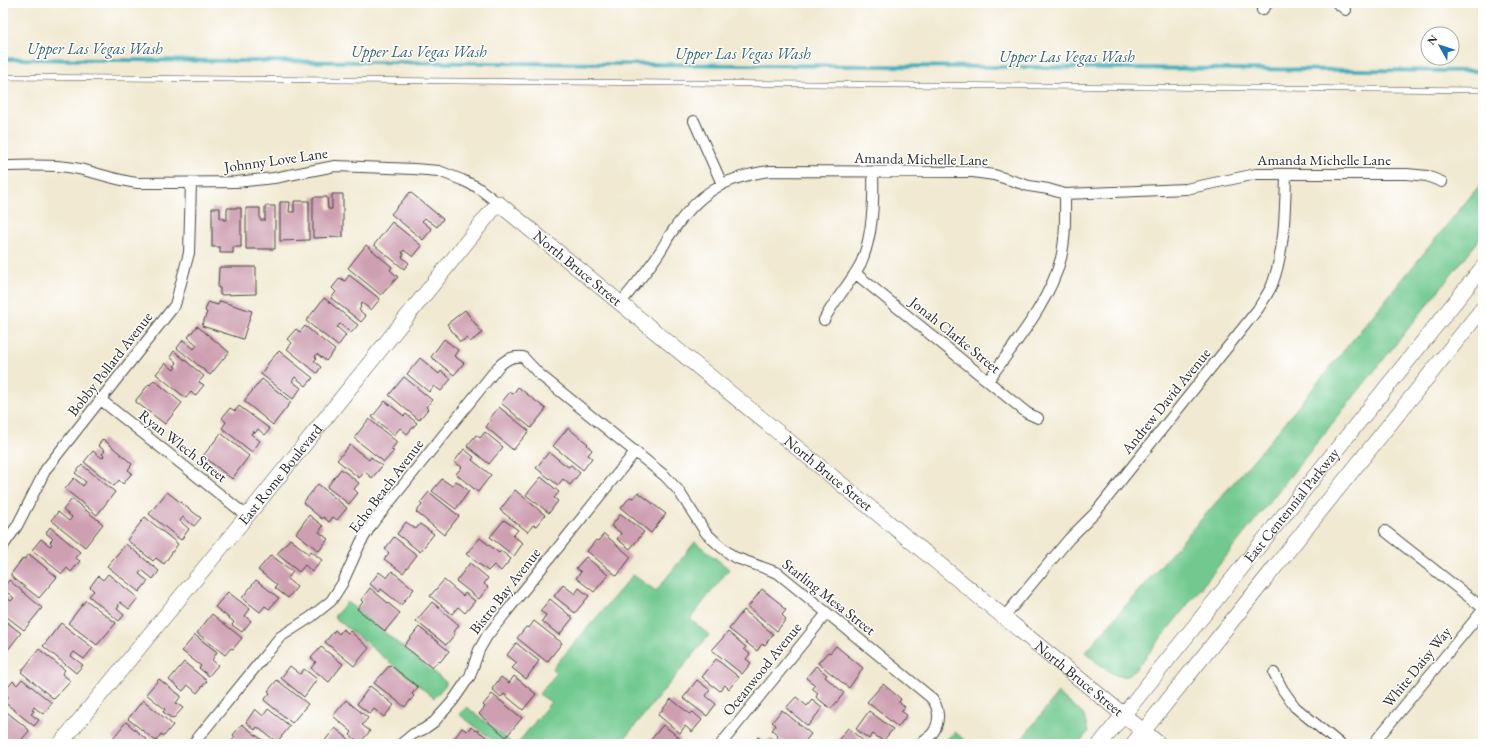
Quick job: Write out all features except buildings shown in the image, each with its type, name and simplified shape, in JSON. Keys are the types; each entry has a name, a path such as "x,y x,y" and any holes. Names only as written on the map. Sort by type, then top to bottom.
{"street":[{"path":"1337,3 1346,10"},
{"path":"694,122 722,184"},
{"name":"Johnny Love Lane","path":"3,166 46,165 72,168 122,181 137,183 252,181 335,166 414,169 439,171 462,180 477,187 498,203"},
{"name":"Amanda Michelle Lane","path":"620,304 662,250 672,232 697,201 711,190 722,184 750,174 770,172 973,172 994,175 1029,186 1065,194 1186,189 1256,174 1407,174 1426,176 1442,182"},
{"path":"824,320 861,263 874,205 873,172"},
{"name":"Andrew David Avenue","path":"1004,617 1069,539 1095,513 1258,309 1271,286 1278,264 1284,224 1286,174"},
{"name":"Bobby Pollard Avenue","path":"3,546 18,526 46,469 175,305 189,252 191,183"},
{"path":"988,381 1039,309 1056,275 1061,258 1064,238 1065,194"},
{"name":"North Bruce Street","path":"498,203 1159,744"},
{"name":"East Rome Boulevard","path":"60,744 498,203"},
{"name":"East Centennial Parkway","path":"1100,744 1483,267"},
{"name":"Jonah Clarke Street","path":"854,273 1027,413 1038,418"},
{"name":"East Centennial Parkway","path":"1133,744 1483,308"},
{"name":"Starling Mesa Street","path":"515,356 523,357 539,374 670,481 678,490 706,533 720,546 734,557 778,573 936,702 938,715 937,724 931,734 920,744"},
{"name":"Echo Beach Avenue","path":"193,744 280,637 311,617 330,600 342,584 361,542 372,524 498,367 506,360 515,356"},
{"name":"Ryan Wlech Street","path":"101,400 246,516"},
{"name":"Bistro Bay Avenue","path":"401,744 413,734 434,722 448,707 470,676 478,650 503,614 635,452"},
{"path":"1385,531 1483,609"},
{"name":"White Daisy Way","path":"1373,744 1483,609"},
{"name":"Oceanwood Avenue","path":"721,744 827,613"},
{"path":"1274,673 1283,690 1295,707 1340,744"}],"lane":[{"path":"3,77 1483,90"}],"green space":[{"path":"1483,181 1483,235 1135,670 1129,675 1124,676 1112,673 1100,665 1085,652 1269,442"},
{"path":"695,542 729,569 690,619 709,635 620,744 517,744 551,702 539,694 557,673 552,669 633,575 656,591"},
{"path":"347,602 447,683 434,698 334,617"},
{"path":"1058,693 1084,715 1088,732 1078,744 1018,744"},
{"path":"467,707 513,744 498,744 459,714"},
{"path":"955,732 969,744 941,744"}],"waterway":[{"name":"Upper Las Vegas Wash","path":"3,59 1483,71"}]}
